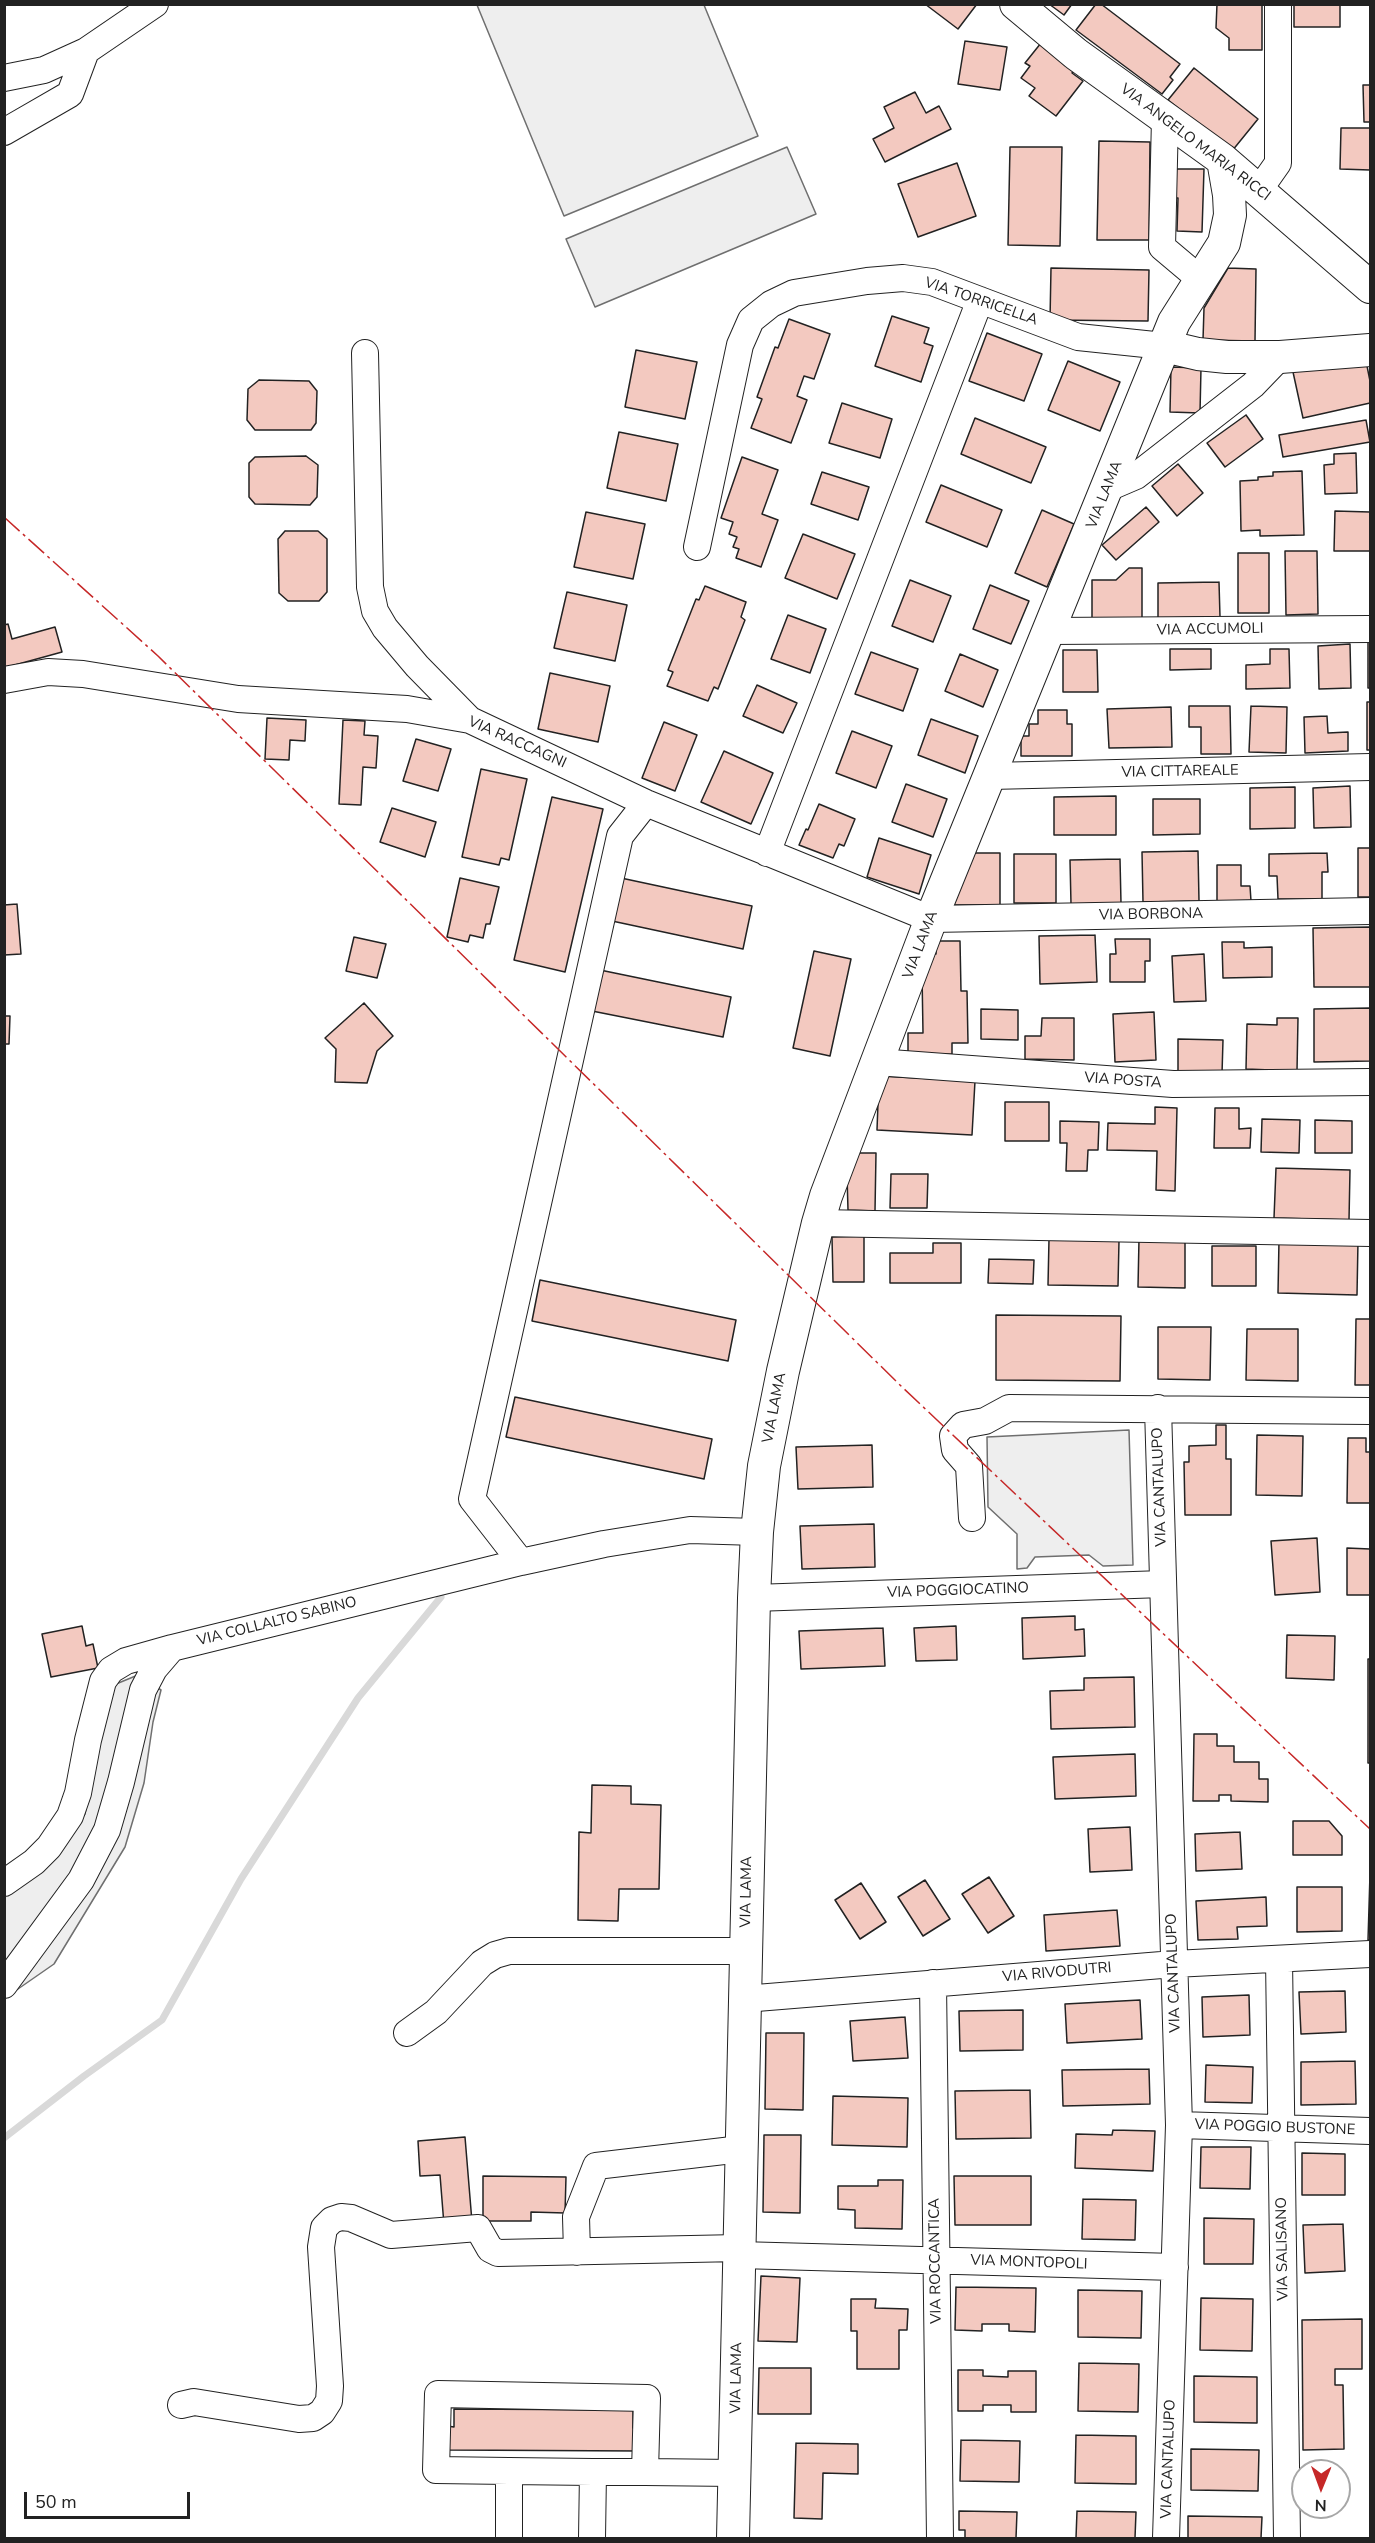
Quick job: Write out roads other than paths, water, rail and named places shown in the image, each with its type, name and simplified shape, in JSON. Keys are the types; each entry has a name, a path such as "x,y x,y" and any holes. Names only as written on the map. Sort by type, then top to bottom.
{"main road":[{"name":"VIA ANGELO MARIA RICCI","path":"1016,4 1076,54 1223,160 1371,287"},
{"name":"VIA LAMA","path":"734,2538 754,1598 757,1532 771,1428 818,1223 931,919 1174,322 1224,243 1230,215 1223,160"},
{"path":"1224,243 1249,220 1263,212 1270,199"},
{"path":"1164,346 1198,354 1280,357 1371,350"}],"street":[{"path":"4,78 44,70 86,51 155,4"},
{"path":"1270,199 1278,163 1278,4"},
{"path":"4,132 70,94 86,51"},
{"path":"1165,118 1162,247 1200,279"},
{"name":"VIA TORRICELLA","path":"697,547 741,345 751,320 771,303 794,293 867,281 903,278 933,282 1078,337 1164,346"},
{"path":"767,853 980,300"},
{"path":"365,353 370,586 375,611 385,628 417,666 470,720"},
{"path":"1108,488 1136,476 1253,385 1280,357"},
{"name":"VIA ACCUMOLI","path":"1049,632 1371,629"},
{"name":"VIA RACCAGNI","path":"4,680 48,672 83,674 238,699 407,709 470,720 646,803 931,919"},
{"name":"VIA CITTAREALE","path":"990,776 1371,767"},
{"path":"521,1562 472,1499 620,836 646,803"},
{"name":"VIA BORBONA","path":"931,919 1371,911"},
{"name":"VIA POSTA","path":"877,1062 1173,1084 1371,1083"},
{"path":"818,1223 1371,1233"},
{"name":"VIA CANTALUPO","path":"972,1518 969,1466 955,1450 953,1436 963,1425 985,1421 1009,1408 1371,1411"},
{"name":"VIA CANTALUPO","path":"1158,1408 1179,2125 1166,2538"},
{"name":"VIA COLLALTO SABINO","path":"4,1883 34,1862 49,1847 70,1816 78,1793 100,1691 111,1670 126,1661 521,1562 604,1544 690,1530 757,1532"},
{"name":"VIA POGGIOCATINO","path":"754,1598 1163,1584"},
{"path":"4,1986 81,1880 107,1830 122,1782 143,1690 154,1669 172,1648"},
{"path":"407,2033 436,2012 482,1963 495,1955 509,1951 745,1952"},
{"name":"VIA RIVODUTRI","path":"744,1999 1174,1964 1371,1954"},
{"name":"VIA SALISANO","path":"1279,1959 1287,2538"},
{"name":"VIA ROCCANTICA","path":"933,1983 940,2538"},
{"name":"VIA POGGIO BUSTONE","path":"1179,2125 1371,2131"},
{"path":"577,2252 576,2217 596,2166 741,2149"},
{"name":"VIA MONTOPOLI","path":"181,2405 194,2402 299,2419 313,2418 322,2412 329,2401 330,2386 321,2247 324,2228 332,2220 341,2217 351,2218 391,2235 478,2228 483,2232 490,2249 498,2253 739,2252 1175,2267"},
{"path":"645,2472 647,2398 438,2394 436,2470 735,2473"},
{"path":"509,2470 509,2538"},
{"path":"592,2538 593,2472"}],"waterway":[{"path":"4,2138 84,2076 162,2020 241,1879 358,1698 441,1597"}]}
